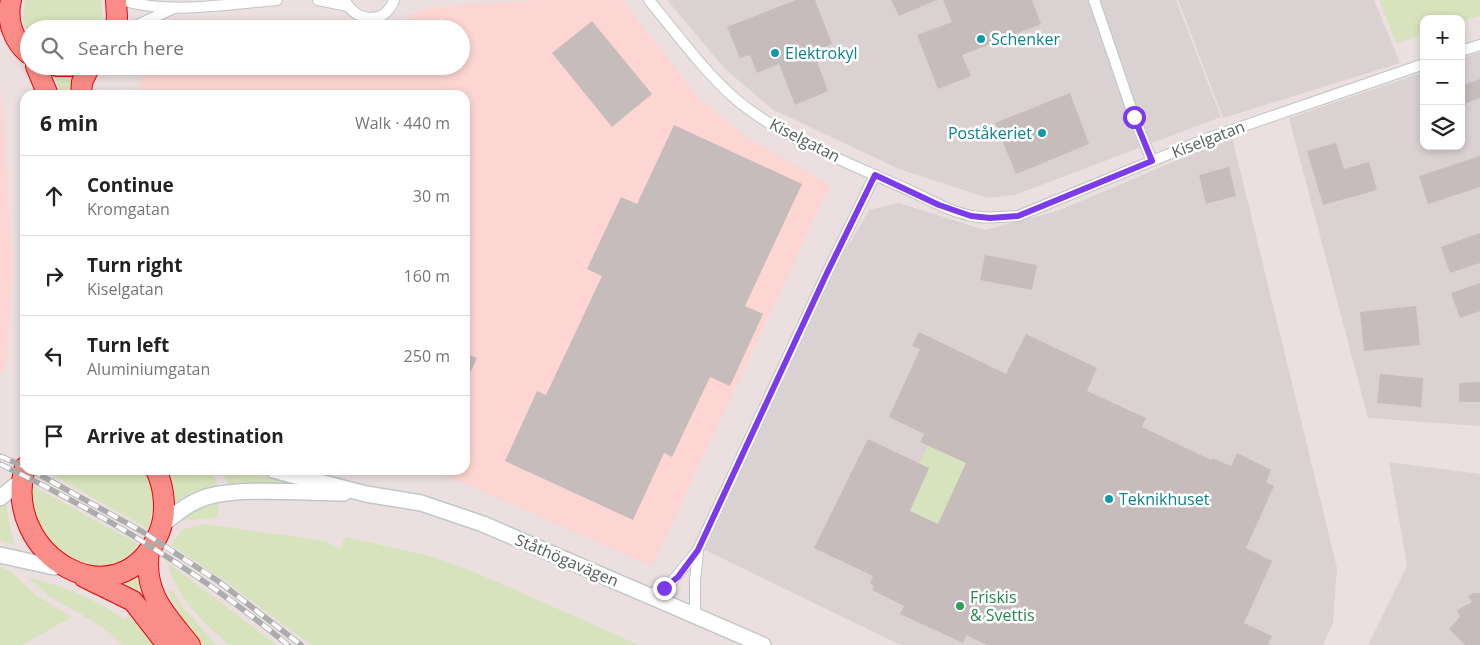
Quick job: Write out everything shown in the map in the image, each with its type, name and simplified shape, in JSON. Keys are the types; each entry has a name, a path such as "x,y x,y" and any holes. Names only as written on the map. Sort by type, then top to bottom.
{"highway":[{"path":"11,0 7,31 20,45"},
{"path":"116,0 117,20"},
{"path":"40,75 46,90"},
{"path":"81,90 82,82 86,75"},
{"path":"20,475 16,484 16,507 20,528 27,543 38,556 54,567 80,575 105,587 177,643"},
{"path":"80,575 115,574 130,568 149,551 162,525 164,506 161,480 158,475"},
{"path":"149,551 150,589 177,643"}],"main road":[{"name":"Ståthögavägen","path":"292,475 366,494 421,503 451,512 763,645"},
{"path":"0,498 16,484"},
{"name":"Ståthögavägen","path":"162,525 188,505 200,499 224,493 366,494"},
{"path":"0,546 38,556"},
{"path":"0,555 54,567"}],"street":[{"path":"121,0 145,6 178,7 276,0"},
{"path":"154,0 178,7"},
{"path":"318,0 346,3 354,13 370,19 384,14 395,1"},
{"name":"Kiselgatan","path":"649,0 708,71 732,95 753,112 799,138 939,205 971,216 990,218 1018,216 1243,125 1420,65"},
{"path":"1094,0 1134,117 1152,161"},
{"path":"149,20 178,7"},
{"path":"1465,50 1480,45"},
{"path":"649,595 664,588 678,577 698,550 826,275 875,175"},
{"path":"696,615 695,582 698,550"}],"shaded area":[{"path":"539,0 622,0 699,98 744,136 830,185 652,566 445,475 470,475 470,90 140,90 143,75 470,75 470,20 406,20 423,9"},
{"path":"667,0 1176,0 1221,117 1015,195 988,198 899,169 772,109 724,68"},
{"path":"1178,0 1374,0 1400,63 1223,118"},
{"path":"1480,52 1480,426 1368,418 1289,118 1420,73 1420,150 1465,150 1465,58"},
{"path":"0,77 13,264 7,363 0,376"},
{"path":"1232,137 1337,568 1333,623 1323,645 900,645 705,550 841,258 869,210 899,203 985,230 1057,211"},
{"path":"1389,462 1480,474 1480,645 1368,645 1407,566"}],"green space":[{"path":"25,0 101,0 102,20 23,20"},
{"path":"1379,0 1480,0 1480,16 1465,21 1465,15 1420,15 1420,35 1396,43"},
{"path":"54,75 74,75 72,90 59,90"},
{"path":"928,445 966,463 938,524 910,511 929,469 919,464"},
{"path":"53,475 148,475 153,491 148,529"},
{"path":"168,475 213,475 219,487 191,493 176,503 173,502 173,488"},
{"path":"224,475 251,475 294,481 305,486 229,487"},
{"path":"28,483 144,548 132,560 101,570 48,551 24,496"},
{"path":"219,500 218,516 179,521 189,510"},
{"path":"6,501 15,545 0,541 0,506"},
{"path":"204,524 326,541 339,549 346,537 430,556 477,573 639,645 311,645 225,581 171,545 183,529"},
{"path":"168,563 277,645 230,645 201,619 183,597 176,586"},
{"path":"138,566 144,586 132,595 114,580"},
{"path":"0,567 10,571 37,596 72,617 22,645 0,645"},
{"path":"28,577 79,594 102,605 125,620 129,616 157,645 122,645 100,626 50,596"},
{"path":"167,590 174,592 183,607 216,645 201,645 193,638"}],"building":[{"name":"Elektrokyl","path":"796,0 815,0 832,44 813,51 828,91 795,105 779,64 757,73 750,55 740,58 727,27"},
{"path":"891,0 937,0 899,16"},
{"name":"Schenker","path":"943,0 1032,0 1041,24 962,55 971,76 938,89 917,35 952,22"},
{"path":"592,21 652,94 612,127 552,53"},
{"path":"1480,79 1480,98 1465,104 1465,85"},
{"name":"Poståkeriet","path":"1070,93 1089,144 1016,174 995,123"},
{"path":"674,125 802,184 745,306 763,314 730,386 710,377 672,457 664,453 633,520 505,461 537,391 546,395 602,276 587,269 621,197 637,204"},
{"path":"1336,143 1344,169 1369,162 1377,190 1323,205 1307,151"},
{"path":"1480,156 1480,187 1428,204 1419,176"},
{"path":"1229,167 1236,196 1206,204 1199,175"},
{"path":"1480,233 1480,263 1450,273 1441,247"},
{"path":"985,255 1037,265 1032,290 980,280"},
{"path":"1480,283 1480,311 1460,318 1451,293"},
{"path":"1416,306 1420,345 1364,351 1360,312"},
{"name":"Teknikhuset","path":"919,332 1006,374 1026,334 1097,368 1087,391 1146,418 1142,427 1211,460 1212,458 1231,466 1237,453 1271,470 1266,482 1274,486 1246,548 1272,561 1244,623 1272,636 1268,645 987,645 966,635 963,643 900,614 904,606 872,590 874,586 870,583 873,576 814,548 868,439 929,468 910,511 938,524 966,463 920,442 924,434 889,417 920,349 912,346"},
{"path":"470,355 477,358 470,373"},
{"path":"1380,374 1423,378 1421,407 1377,403"},
{"path":"1480,382 1480,402 1459,402 1459,383"},
{"path":"1480,593 1480,645 1465,645 1449,629 1460,617 1457,610 1472,602 1468,596"}],"railway":[{"path":"0,456 20,465"},
{"path":"0,464 20,474"},
{"path":"22,475 113,524 186,569 221,593 288,645"},
{"path":"40,475 143,532 218,581 301,645"}],"place":[{"name":"Schenker","path":"981,39"},
{"name":"Elektrokyl","path":"775,53"},
{"name":"Poståkeriet","path":"1042,133"},
{"name":"Teknikhuset","path":"1109,499"},
{"name":"Friskis & Svettis","path":"960,606"}],"route":[{"path":"664,588 678,577 698,550 826,275 875,175 939,205 971,216 990,218 1018,216 1152,161 1134,117"}]}
